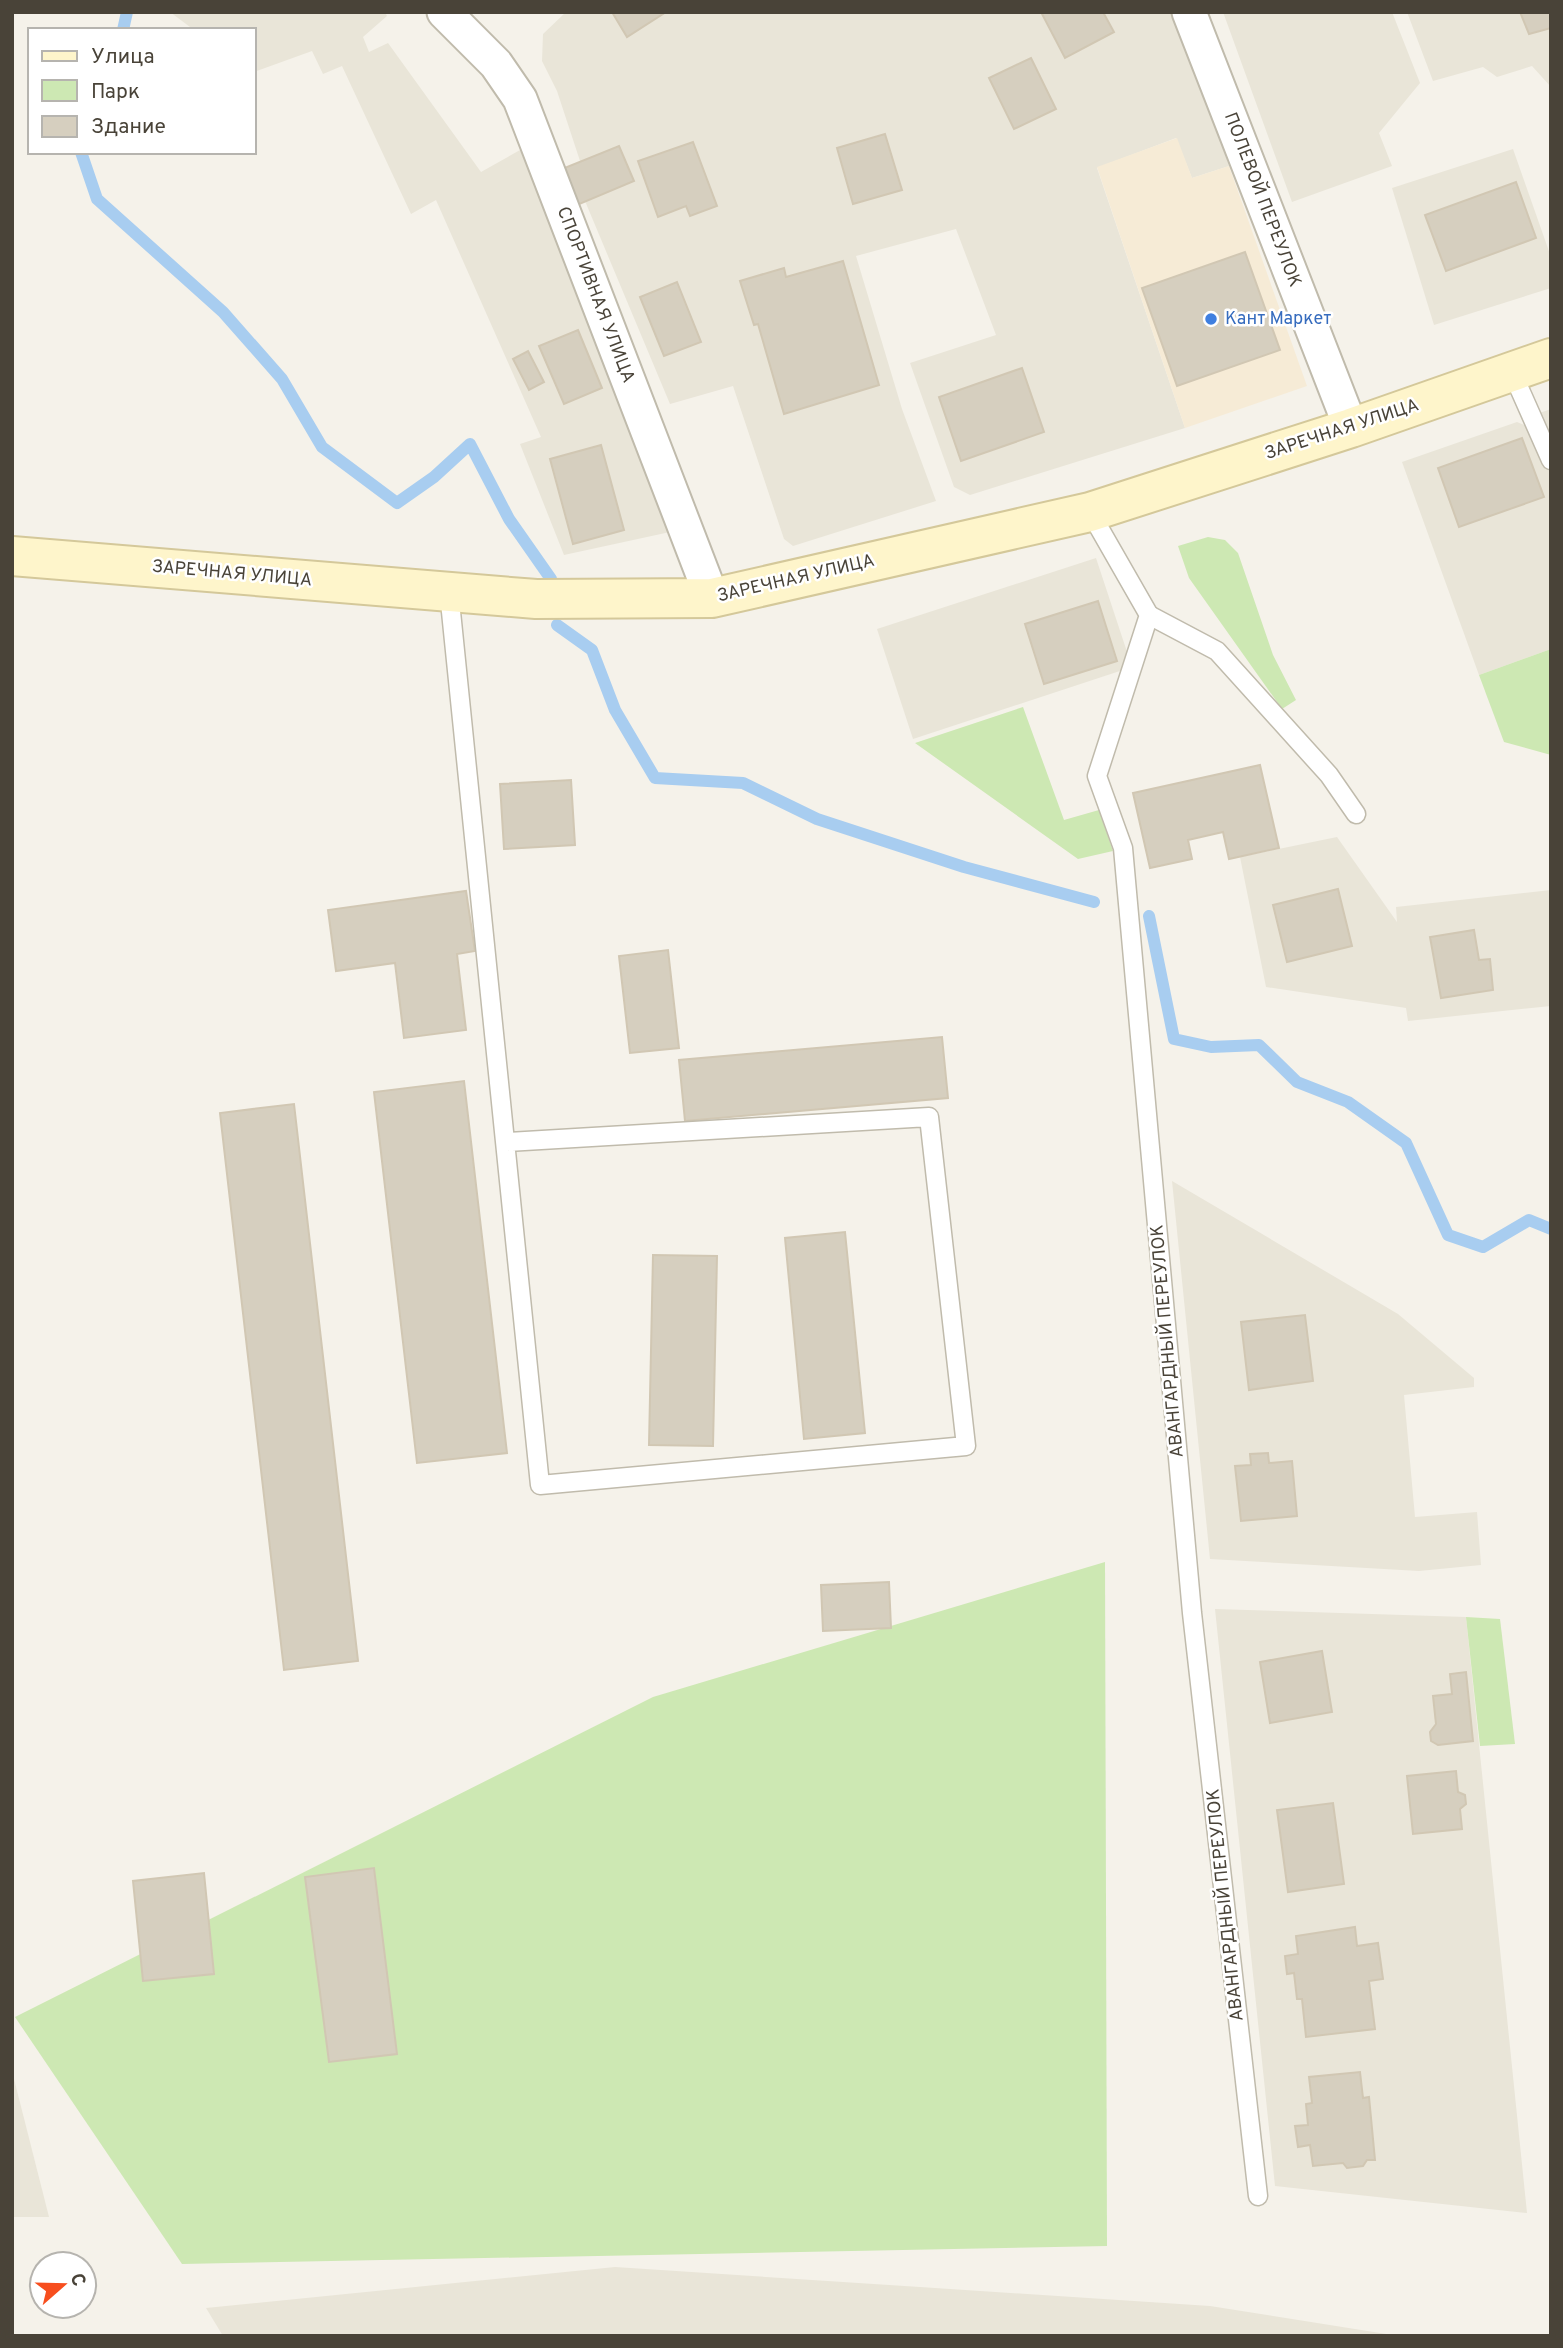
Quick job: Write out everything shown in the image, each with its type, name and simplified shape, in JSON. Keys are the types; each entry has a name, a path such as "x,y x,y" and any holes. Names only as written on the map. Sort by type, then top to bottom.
{"main road":[{"name":"ЗАРЕЧНАЯ УЛИЦА","path":"12,556 537,599 712,598 1090,512 1351,428 1551,358"}],"street":[{"name":"СПОРТИВНАЯ УЛИЦА","path":"444,12 496,64 520,99 712,598"},
{"name":"ПОЛЕВОЙ ПЕРЕУЛОК","path":"1189,12 1351,428"}],"lane":[{"path":"1512,372 1551,460"},
{"path":"1090,512 1149,615 1217,651 1329,775 1356,814"},
{"path":"449,592 540,1485 966,1446 929,1117 507,1142"},
{"name":"АВАНГАРДНЫЙ ПЕРЕУЛОК","path":"1149,615 1097,776 1124,848 1192,1613 1258,2196"}],"shaded area":[{"path":"170,12 385,12 387,16 363,37 369,52 388,43 481,172 520,150 633,416 670,532 564,555 520,444 541,437 436,200 411,214 342,66 323,74 312,51 256,71 256,28 191,28"},
{"path":"566,12 1178,12 1229,166 1192,178 1176,138 1097,168 1185,428 970,495 954,487 910,363 996,335 956,229 856,256 902,409 936,501 793,546 784,539 733,386 670,404 572,170 581,164 557,91 542,61 543,34"},
{"path":"1223,12 1392,12 1420,83 1379,133 1392,166 1292,202"},
{"path":"1407,12 1551,12 1551,87 1532,66 1497,77 1483,67 1433,81"},
{"path":"1177,138 1192,178 1229,166 1307,386 1185,428 1097,167"},
{"path":"1513,149 1551,257 1551,288 1434,325 1392,188"},
{"path":"1551,409 1551,649 1479,675 1402,462 1517,422 1531,428 1528,417"},
{"path":"1096,558 1132,667 913,739 877,629"},
{"path":"1337,837 1397,922 1396,907 1551,890 1551,1006 1408,1021 1406,1008 1266,987 1240,857"},
{"path":"1172,1181 1398,1314 1474,1378 1474,1387 1404,1395 1415,1517 1477,1512 1481,1565 1419,1571 1210,1559"},
{"path":"1215,1609 1466,1617 1527,2213 1275,2186"},
{"path":"12,2071 49,2217 12,2217"},
{"path":"615,2267 1210,2306 1399,2336 223,2336 206,2308"}],"green space":[{"path":"1208,537 1225,540 1238,553 1273,655 1296,700 1282,709 1189,578 1178,546"},
{"path":"1551,649 1551,755 1504,742 1479,675"},
{"path":"1023,707 1064,820 1099,810 1113,851 1078,859 915,743"},
{"path":"1105,1562 1107,2246 182,2264 15,2017 653,1697"},
{"path":"1466,1617 1500,1619 1515,1744 1480,1746"}],"building":[{"path":"612,12 666,12 627,37"},
{"path":"1041,12 1103,12 1114,32 1065,58"},
{"path":"1520,12 1551,12 1551,28 1529,34"},
{"path":"1031,58 1056,109 1014,129 989,78"},
{"path":"885,134 902,190 853,204 837,148"},
{"path":"693,142 717,206 690,216 686,206 658,217 638,161"},
{"path":"619,146 634,181 577,205 562,169"},
{"path":"1516,182 1536,238 1446,271 1425,215"},
{"name":"Кант Маркет","path":"1245,252 1280,350 1177,386 1142,288"},
{"path":"843,261 879,385 784,414 758,324 754,325 740,281 784,268 786,277"},
{"path":"677,282 701,342 664,356 640,297"},
{"path":"578,330 602,388 564,404 539,346"},
{"path":"528,351 544,382 529,390 513,359"},
{"path":"1022,368 1044,432 961,461 939,397"},
{"path":"1522,438 1544,497 1459,527 1438,468"},
{"path":"601,445 624,530 573,544 550,459"},
{"path":"1098,601 1117,661 1044,684 1025,624"},
{"path":"1260,765 1279,848 1229,859 1223,832 1188,840 1192,859 1150,868 1133,793"},
{"path":"571,780 575,845 504,849 500,784"},
{"path":"1338,889 1352,946 1287,962 1273,905"},
{"path":"466,891 475,951 457,954 466,1030 404,1038 395,963 336,971 328,910"},
{"path":"1474,930 1479,960 1490,959 1493,990 1441,998 1430,937"},
{"path":"668,950 679,1048 630,1053 619,956"},
{"path":"942,1037 948,1098 685,1121 679,1060"},
{"path":"464,1081 507,1453 417,1463 374,1092"},
{"path":"294,1104 358,1661 284,1670 220,1113"},
{"path":"845,1232 865,1433 804,1439 785,1238"},
{"path":"653,1255 717,1256 713,1446 649,1445"},
{"path":"1305,1315 1313,1381 1249,1390 1241,1322"},
{"path":"1268,1453 1269,1463 1292,1461 1297,1516 1241,1521 1235,1466 1251,1465 1250,1454"},
{"path":"889,1582 891,1628 823,1631 821,1585"},
{"path":"1322,1651 1332,1712 1270,1723 1260,1662"},
{"path":"1466,1672 1473,1741 1438,1745 1431,1741 1430,1732 1436,1724 1433,1696 1452,1694 1450,1674"},
{"path":"1456,1771 1458,1792 1465,1795 1466,1804 1460,1809 1462,1829 1413,1834 1407,1776"},
{"path":"1333,1803 1344,1884 1288,1892 1277,1810"},
{"path":"374,1868 397,2054 329,2062 305,1877"},
{"path":"204,1873 214,1974 143,1981 133,1881"},
{"path":"1355,1927 1357,1946 1378,1943 1383,1979 1369,1981 1375,2029 1306,2037 1302,1999 1297,1999 1294,1973 1287,1974 1285,1956 1298,1954 1296,1936"},
{"path":"1360,2072 1363,2098 1369,2097 1375,2160 1367,2160 1363,2166 1347,2168 1343,2163 1313,2166 1310,2145 1298,2147 1295,2126 1308,2125 1306,2104 1312,2103 1309,2077"}],"waterway":[{"path":"123,28 127,12"},
{"path":"82,154 97,199 223,312 282,379 322,447 397,503 434,477 470,444 509,519 551,579"},
{"path":"557,625 592,650 615,710 655,778 743,783 817,819 964,867 1094,902"},
{"path":"1149,916 1174,1039 1211,1047 1259,1045 1297,1082 1348,1102 1406,1143 1448,1235 1483,1247 1529,1220 1551,1229"}],"place":[{"name":"Кант Маркет","path":"1211,319"}]}
